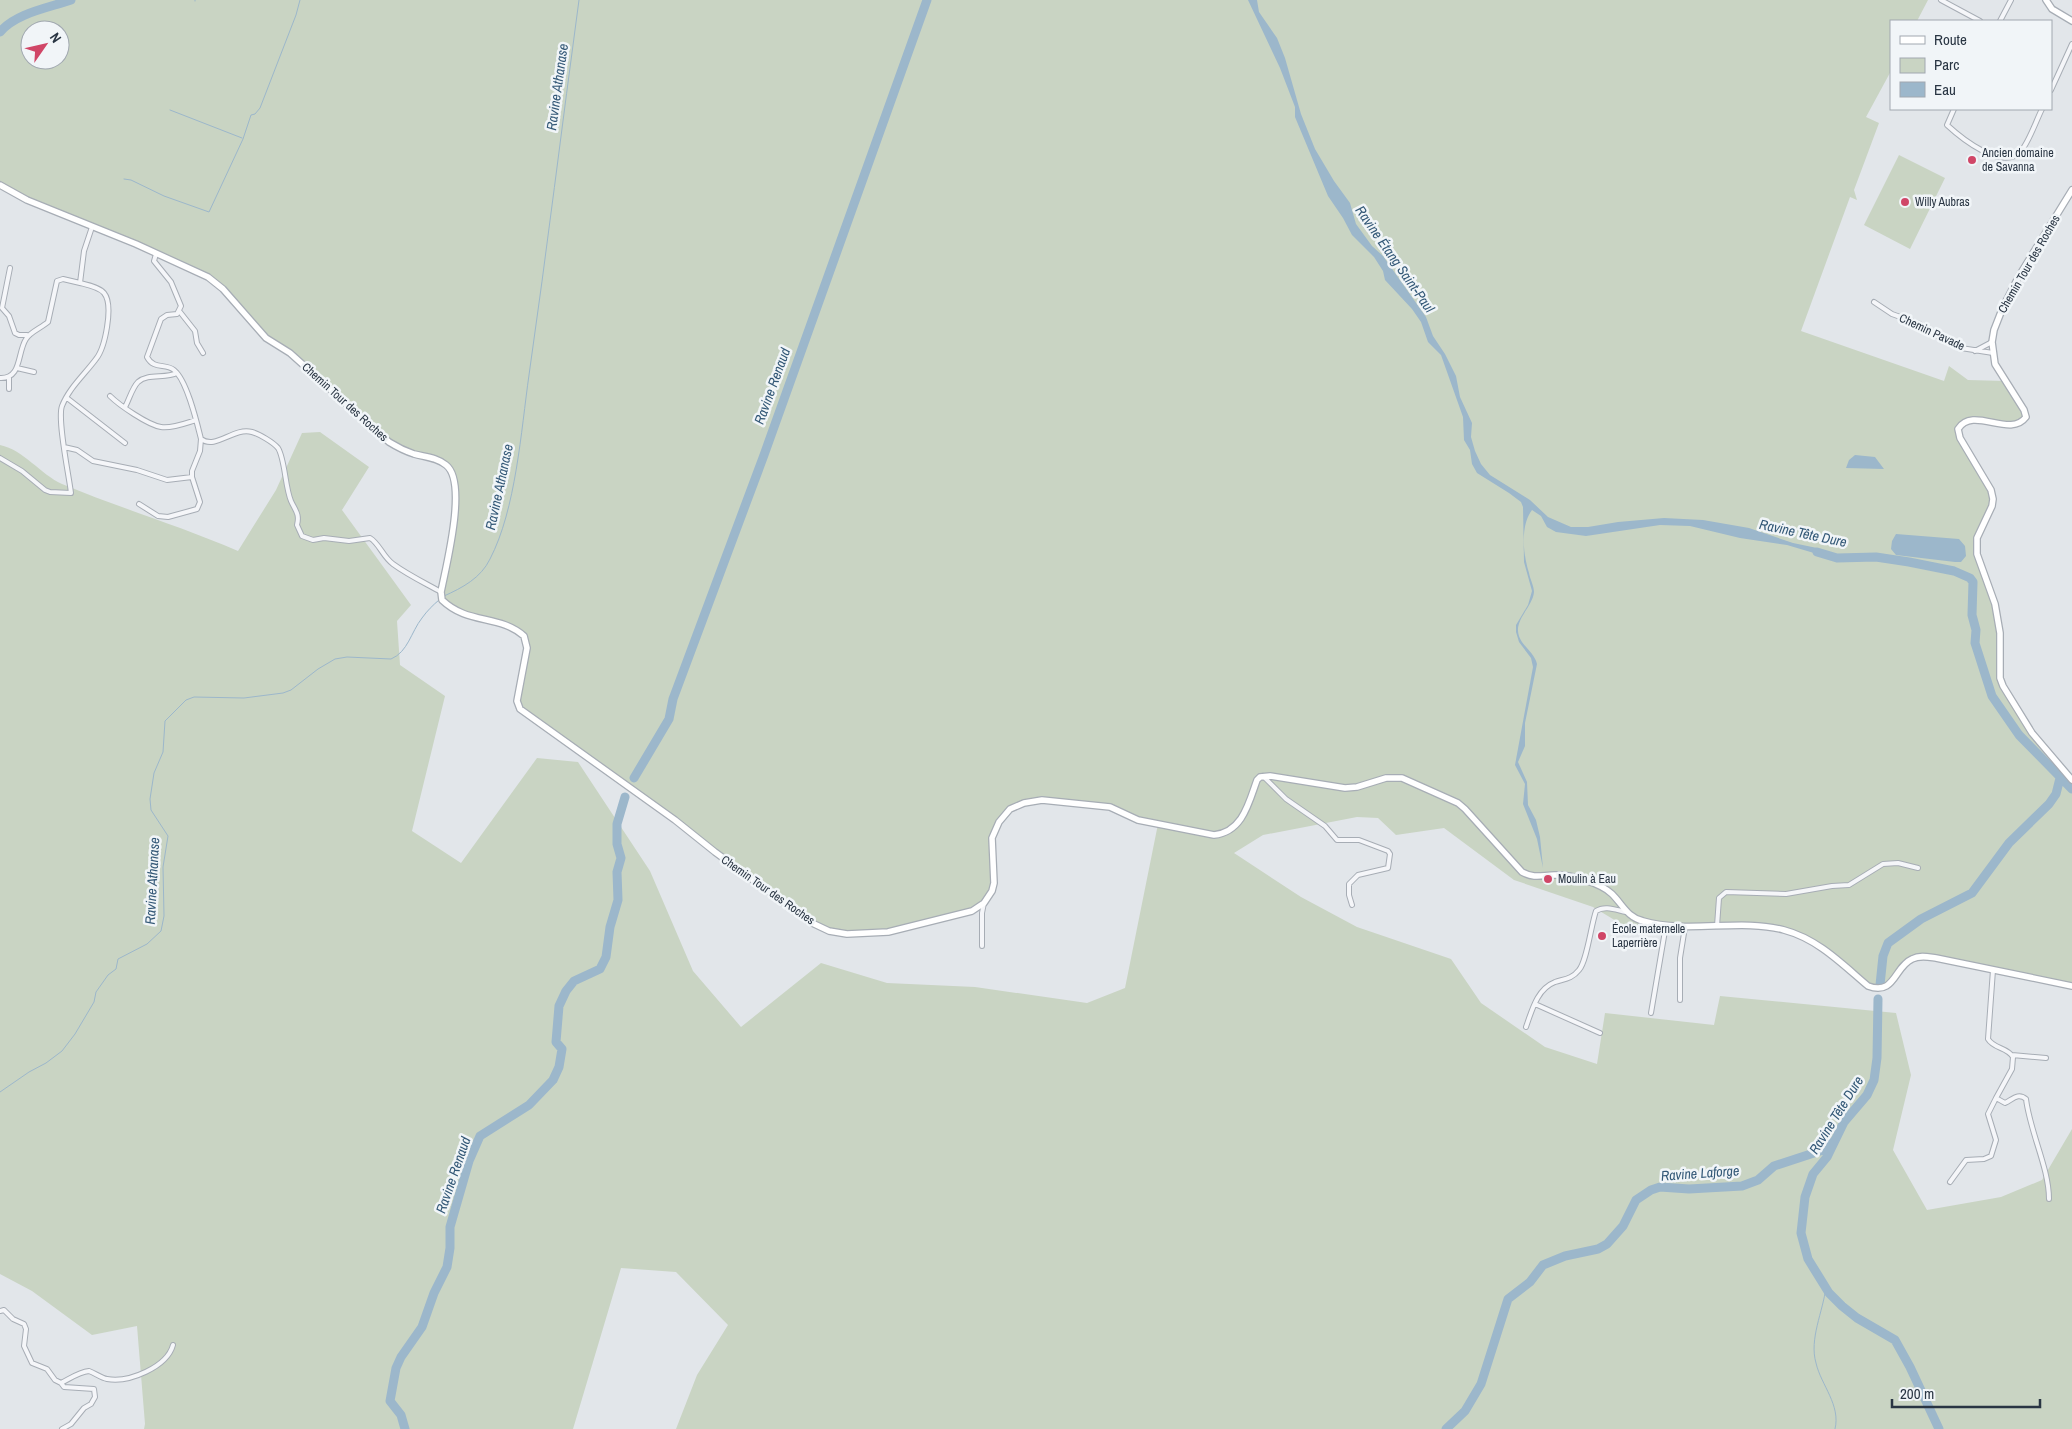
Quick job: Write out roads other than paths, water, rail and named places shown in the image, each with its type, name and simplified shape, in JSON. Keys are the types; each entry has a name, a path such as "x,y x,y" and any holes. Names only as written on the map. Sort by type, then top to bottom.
{"street":[{"path":"1942,0 1978,20"},
{"path":"2001,20 2011,0"},
{"path":"2046,0 2052,9 2072,21"},
{"path":"2052,88 2072,44"},
{"path":"1954,110 1947,125 1964,140 1995,156 2007,159 2017,156 2023,150 2042,110"},
{"name":"Chemin Tour des Roches","path":"0,185 27,200 200,272 216,283 266,338 290,353 389,442 401,449 437,460 449,467 457,502 441,592 442,600 452,610 507,625 524,636 527,648 517,701 520,709 675,820 810,922 829,931 847,934 888,932 972,911 984,903"},
{"name":"Chemin Tour des Roches","path":"2072,190 2002,307 1992,342 1993,353 1999,372 2024,410 2026,417 2022,423 2012,426 1981,420 1966,422 1961,424 1958,429 1960,438 1991,490 1993,498 1992,506 1977,538 1977,554 1995,604 2000,633 2000,678 2027,726 2072,780"},
{"path":"80,283 84,252 92,227"},
{"path":"156,254 154,261 172,282 181,306 180,312 195,331 197,343 203,353"},
{"path":"10,268 2,308 9,316 15,333 24,336 30,335"},
{"path":"0,458 13,465 45,490 70,493 64,447 62,407 100,353 109,311 106,295 100,290 80,283 63,279 57,281 48,322 25,340 17,368 9,378 9,389"},
{"name":"Chemin Pavade","path":"1874,302 1892,314 1920,324 1928,331 1961,348 1993,353"},
{"path":"139,504 158,516 168,517 194,511 200,502 192,477 192,471 200,451 201,439 195,411 177,373 170,368 156,366 147,357 161,319 180,312"},
{"path":"1975,351 1992,342"},
{"path":"17,368 34,372"},
{"path":"125,407 134,387 141,380 170,376 177,373"},
{"path":"0,378 9,378"},
{"path":"110,396 155,425 162,427 196,420"},
{"path":"67,398 125,443"},
{"path":"201,439 206,442 214,442 246,431 275,445 280,452 286,488 299,518 297,526 302,536 313,540 324,538 349,542 373,539 382,555 393,564 441,592"},
{"path":"64,447 77,450 93,461 137,470 167,480 192,477"},
{"path":"1263,776 1286,800 1326,826 1337,840 1359,840 1388,851 1390,854 1388,868 1358,875 1349,884 1349,895 1352,905"},
{"path":"982,946 982,913 984,903 992,891 994,883 992,838 999,822 1010,809 1024,803 1042,800 1110,806 1138,820 1214,835 1222,834 1244,817 1257,780 1263,776 1345,788 1357,787 1386,778 1402,778 1465,809 1522,872 1530,876 1558,875 1589,881 1607,890 1626,912"},
{"path":"1717,926 1719,898 1726,892 1786,894 1849,885 1883,864 1898,863 1918,868"},
{"path":"1526,1027 1535,1002 1546,988 1554,982 1571,977 1580,969 1596,911 1600,908 1626,912 1640,920 1666,925 1685,927 1762,926 1783,930 1802,936 1827,950 1868,986 1876,989 1890,984 1907,962 1920,956 2072,986"},
{"path":"1651,1012 1666,925"},
{"path":"1680,1000 1680,958 1685,927"},
{"path":"1993,970 1988,1039 1994,1046 2012,1055 2046,1058"},
{"path":"1535,1002 1600,1033"},
{"path":"1950,1182 1966,1160 1984,1159 1991,1156 1996,1140 1988,1114 2012,1069 2012,1055"},
{"path":"1996,1098 2005,1103 2016,1096 2023,1096 2026,1099 2029,1122 2048,1182 2049,1199"},
{"path":"0,1311 4,1310 13,1319 24,1324 26,1328 24,1346 32,1362 47,1369 55,1380 62,1383 64,1387 92,1388 95,1392 91,1404 84,1408 71,1424 62,1429"},
{"path":"62,1383 77,1374 89,1371 106,1379 144,1374 166,1358 173,1345"}],"water":[{"path":"1248,0 1257,0 1259,12 1277,38 1285,58 1301,114 1315,149 1350,203 1356,224 1372,246 1383,256 1426,317 1433,336 1445,354 1456,376 1460,397 1472,423 1471,437 1475,451 1481,464 1490,475 1530,500 1548,517 1571,527 1588,527 1664,518 1703,520 1749,528 1793,543 1817,548 1827,555 1824,556 1787,545 1740,538 1690,526 1660,525 1586,536 1556,532 1547,527 1541,516 1532,510 1526,524 1524,540 1525,557 1534,592 1531,602 1520,621 1518,631 1521,640 1533,655 1537,664 1525,723 1525,746 1518,762 1527,782 1528,805 1536,820 1540,837 1543,868 1537,839 1523,804 1525,784 1515,765 1533,667 1531,658 1519,642 1516,632 1516,625 1528,605 1532,591 1524,562 1523,507 1521,502 1509,493 1477,473 1472,464 1470,450 1464,440 1463,417 1441,355 1428,342 1421,322 1412,309 1385,280 1383,271 1374,257 1352,235 1328,196 1295,117 1295,107 1280,68"},
{"path":"1855,455 1875,457 1884,469 1846,468 1849,460"},
{"path":"1896,534 1959,539 1965,546 1966,556 1961,562 1955,562 1896,555 1891,549 1892,541"}],"waterway":[{"path":"0,32 7,25 23,16 71,0"},
{"path":"124,179 131,180 164,196 209,212 243,139 251,115 255,114 260,108 300,0"},
{"name":"Ravine Athanase","path":"444,596 458,590 482,572 499,539 512,494 579,0"},
{"name":"Ravine Renaud","path":"634,778 669,719 673,699 764,455 927,0"},
{"path":"170,110 242,138"},
{"name":"Ravine Tête Dure","path":"1817,552 1837,558 1876,557 1909,562 1954,571 1970,578 1973,582 1972,615 1976,630 1975,643 1992,696 2019,735 2072,789"},
{"name":"Ravine Athanase","path":"0,1092 62,1051 75,1034 94,1002 96,992 108,975 116,969 118,959 147,944 161,931 164,916 163,867 168,836 151,810 150,799 154,773 163,752 165,721 186,700 194,697 244,698 283,693 291,690 318,669 335,659 347,657 391,659 401,652 418,623 439,600"},
{"name":"Ravine Tête Dure","path":"1880,985 1883,956 1888,943 1921,919 1972,893 2009,843 2049,804 2056,794 2060,778"},
{"name":"Ravine Renaud","path":"405,1429 401,1415 390,1401 396,1368 401,1357 422,1327 434,1293 447,1267 450,1248 450,1227 469,1161 480,1136 529,1105 553,1080 559,1067 562,1049 556,1042 559,1006 566,991 574,981 600,969 606,957 610,927 618,900 617,872 621,858 617,844 617,824 625,797"},
{"name":"Ravine Tête Dure","path":"1878,999 1877,1058 1874,1080 1867,1095 1844,1122 1827,1157 1813,1174 1805,1197 1801,1233 1808,1259 1829,1293 1857,1318 1895,1340 1939,1429"},
{"name":"Ravine Laforge","path":"1446,1429 1465,1411 1481,1384 1508,1299 1530,1282 1543,1265 1565,1256 1598,1249 1607,1244 1623,1226 1636,1200 1651,1190 1660,1187 1689,1189 1742,1186 1758,1180 1774,1166 1823,1150 1834,1141"},
{"path":"1826,1287 1815,1335 1814,1354 1818,1371 1833,1403 1836,1420 1835,1429"}],"place":[{"name":"Ancien domaine de Savanna","path":"1972,160"},
{"name":"Willy Aubras","path":"1905,202"},
{"name":"Moulin à Eau","path":"1548,879"},
{"name":"École maternelle Laperrière","path":"1602,936"}],"water label":[{"name":"Ravine Étang Saint-Paul","path":"1395,259"}]}
